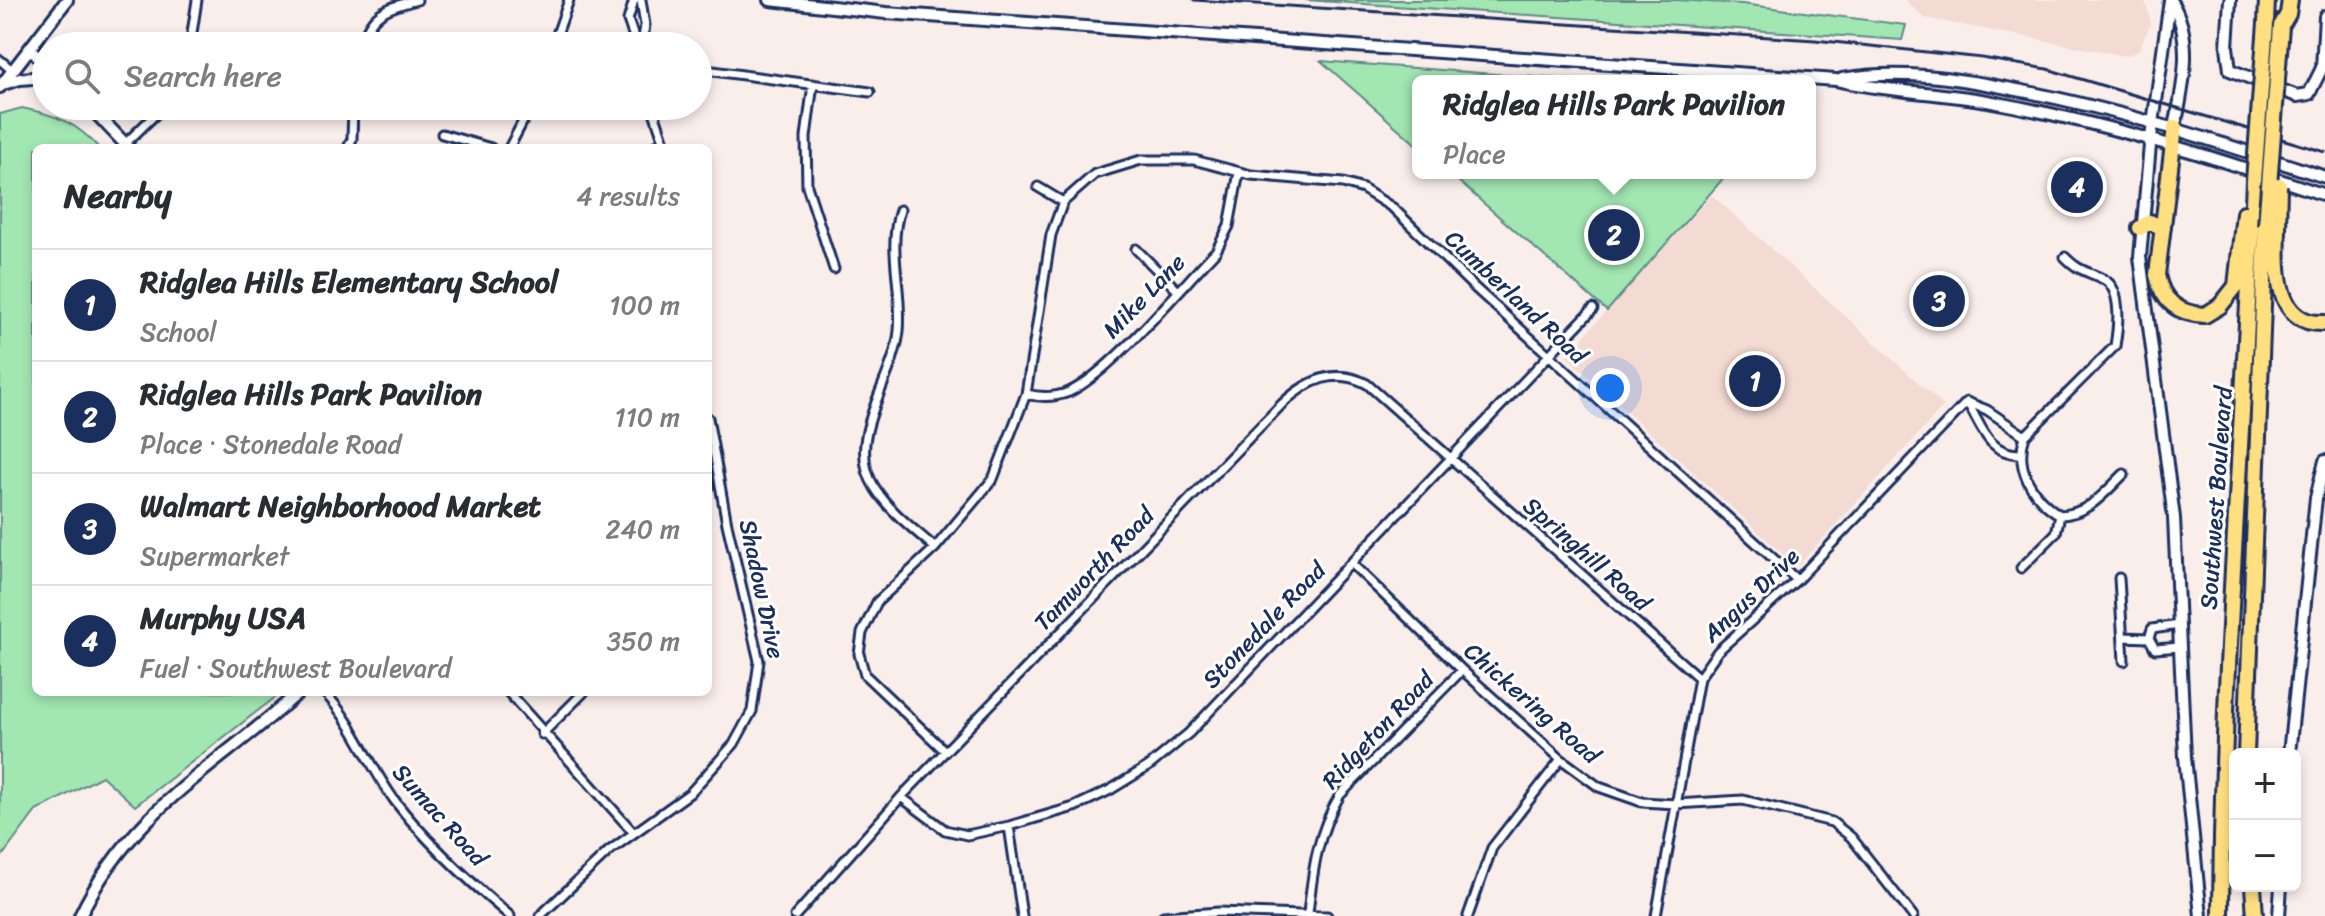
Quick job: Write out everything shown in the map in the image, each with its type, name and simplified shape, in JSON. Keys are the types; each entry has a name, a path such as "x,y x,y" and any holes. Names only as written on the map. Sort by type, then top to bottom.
{"highway":[{"path":"2175,127 2157,275 2163,295 2180,311 2205,315 2220,306 2236,286 2248,212 2246,187 2254,180 2269,12 2283,0"},
{"path":"2269,12 2288,14 2290,0"},
{"path":"2269,12 2274,142 2279,156 2272,228 2277,281 2287,304 2308,321 2325,323"},
{"name":"Southwest Boulevard","path":"2221,916 2224,726 2245,398 2248,212"},
{"path":"2140,228 2150,222 2163,228"},
{"name":"Southwest Boulevard","path":"2246,748 2272,228"},
{"path":"2253,892 2255,916"}],"main road":[{"path":"44,32 67,0"},
{"path":"770,0 886,13 1765,75"},
{"path":"2170,0 2180,15 2185,53 2175,127"},
{"name":"Southwest Boulevard","path":"2170,0 2140,228 2152,372 2174,518 2185,757 2201,916"},
{"path":"2230,0 2227,47 2230,70 2297,96 2309,94 2322,68 2325,16"},
{"path":"1,86 31,50"},
{"path":"1836,80 1877,73 1951,78 2092,104 2153,120 2325,177"},
{"path":"1,86 32,78"},
{"path":"1816,79 1874,89 1985,100 2089,120 2151,136 2325,195"},
{"path":"102,120 125,144"},
{"path":"2290,748 2325,461"},
{"path":"80,916 92,890 168,797 294,696"},
{"path":"2279,916 2281,892"}],"street":[{"path":"192,32 197,0"},
{"path":"365,32 382,10 417,0"},
{"path":"559,32 569,0"},
{"path":"633,32 628,20 634,0"},
{"path":"641,0 645,25 643,32"},
{"path":"0,60 13,71"},
{"path":"712,71 870,92"},
{"path":"813,84 806,137 807,186 834,269"},
{"path":"129,144 151,120"},
{"path":"350,144 353,120"},
{"path":"511,144 524,120"},
{"path":"657,120 663,139 659,144"},
{"path":"442,134 477,144"},
{"name":"Cumberland Road","path":"1063,202 1095,174 1141,160 1194,160 1239,172 1343,183 1363,189 1393,208 1549,355 1797,580"},
{"name":"Mike Lane","path":"1026,394 1041,398 1056,396 1091,379 1178,291 1222,243 1239,172"},
{"path":"945,751 865,675 859,654 862,633 877,602 935,548 993,479 1026,394 1051,235 1063,202 1038,187"},
{"path":"900,210 893,230 901,300 899,334 893,363 865,436 863,453 874,487 935,548"},
{"path":"1136,249 1178,291"},
{"path":"2065,257 2081,273 2106,280 2115,291 2115,346 2025,436 2019,464 2043,505 2060,515 2074,515 2090,507 2124,474"},
{"name":"Stonedale Road","path":"901,797 945,830 967,835 1074,807 1107,792 1169,751 1593,309"},
{"name":"Tamworth Road","path":"795,916 945,751 1282,404 1310,382 1337,375 1367,384 1450,459"},
{"path":"1967,402 1987,410 2025,436"},
{"path":"1967,402 1993,448 2005,454 2019,454"},
{"name":"Angus Drive","path":"1656,916 1699,678 1718,651 1797,580 1967,402"},
{"name":"Shadow Drive","path":"540,916 578,877 706,778 743,728 757,692 759,661 755,635 727,524 712,440"},
{"name":"Springhill Road","path":"1450,459 1699,678"},
{"path":"2021,568 2056,533 2060,515"},
{"name":"Chickering Road","path":"1351,563 1462,670 1561,759 1607,792 1642,802 1676,804 1743,800 1832,822 1851,837 1913,916"},
{"path":"2119,578 2124,661"},
{"path":"2179,625 2152,629 2149,638 2155,649 2180,647"},
{"path":"2123,637 2149,638"},
{"name":"Ridgeton Road","path":"1308,913 1315,851 1325,820 1340,795 1462,670"},
{"name":"Sumac Road","path":"328,696 345,713 373,769 396,803 510,916"},
{"path":"511,696 542,734 634,833"},
{"path":"542,734 580,696"},
{"path":"1468,916 1492,848 1561,759"},
{"path":"1009,826 1022,916"},
{"path":"1163,916 1219,912 1327,916"}],"shaded area":[{"path":"1905,0 2145,0 2151,23 2138,51 2126,56 1925,18"},
{"path":"1712,195 1944,406 1797,567 1566,356"}],"green space":[{"path":"1305,0 1677,0 1742,4 1906,25 1902,40"},
{"path":"1321,61 1508,75 1412,75 1412,141"},
{"path":"22,108 32,111 32,120 62,120 95,144 32,144 32,696 277,696 135,806 102,776 36,811 0,859 0,114"},
{"path":"1456,179 1723,179 1607,311"}],"railway":[{"path":"1194,0 1815,40 1982,58 2047,69 2325,152"}],"place":[{"name":"Murphy USA","path":"2077,187"},
{"name":"Ridglea Hills Park Pavilion","path":"1614,235"},
{"name":"Walmart Neighborhood Market","path":"1939,301"},
{"name":"Ridglea Hills Elementary School","path":"1755,381"}]}
